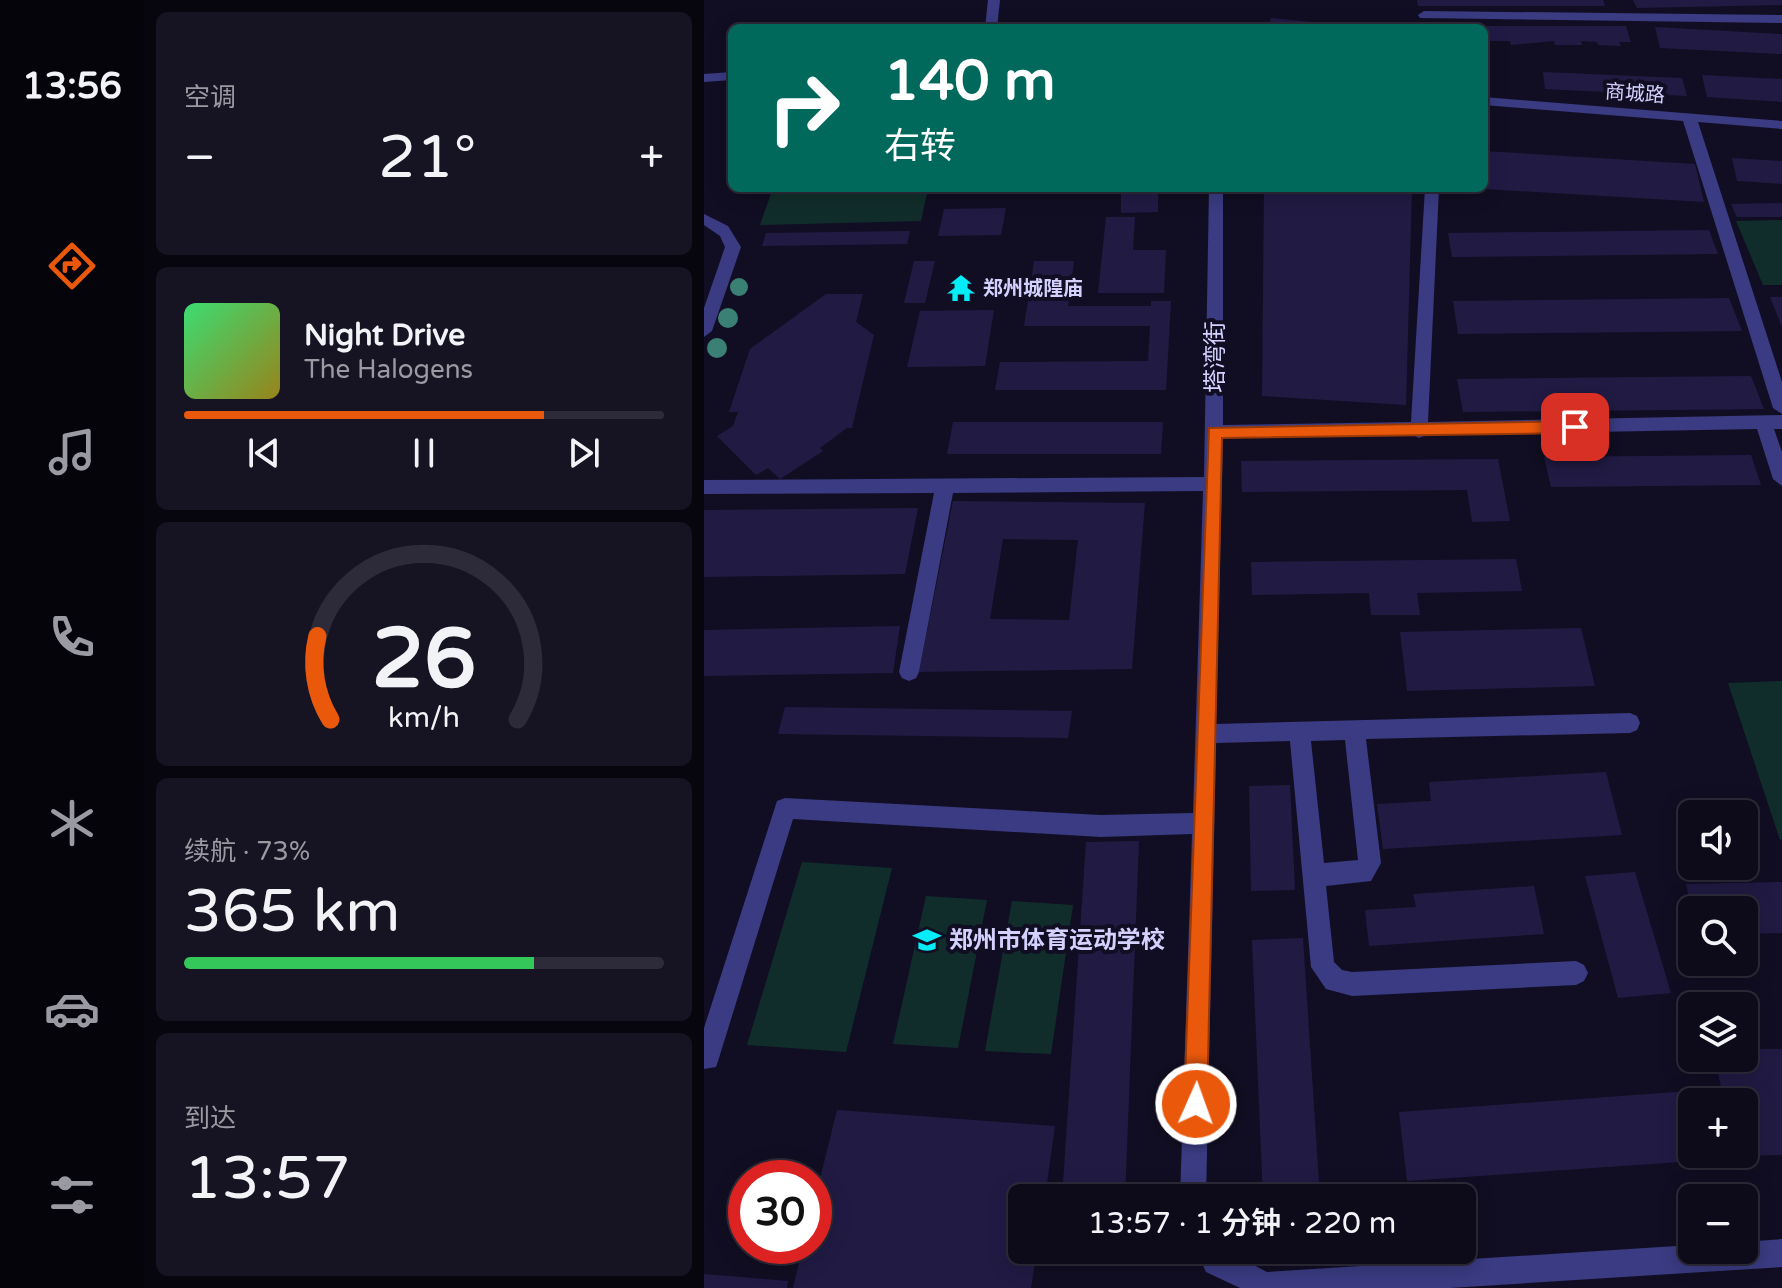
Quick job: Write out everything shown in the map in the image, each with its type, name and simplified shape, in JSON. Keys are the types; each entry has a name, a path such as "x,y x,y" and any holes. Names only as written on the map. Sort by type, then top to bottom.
{"street":[{"path":"991,24 994,0"},
{"path":"1617,0 1623,17"},
{"path":"1424,15 1782,19"},
{"path":"704,78 728,76"},
{"name":"商城路","path":"1488,101 1782,125"},
{"path":"1689,117 1782,408"},
{"name":"塔湾街","path":"1193,1184 1213,484 1216,192"},
{"path":"1419,431 1432,192"},
{"path":"704,219 730,235 733,247 704,331"},
{"path":"1763,422 1782,479"},
{"path":"1214,432 1419,431 1782,422"},
{"path":"704,487 1213,484"},
{"path":"909,672 945,485"},
{"path":"1206,734 1630,723"},
{"path":"1313,875 1363,873 1370,863 1354,731"},
{"path":"1300,732 1323,967 1335,980 1352,984 1576,973"},
{"path":"707,1058 785,808 1101,826 1204,823"},
{"path":"1227,1264 1266,1286 1782,1253"}],"green space":[{"path":"772,192 927,192 921,221 760,225"},
{"path":"1782,220 1782,285 1763,285 1736,221"},
{"path":"1782,681 1782,839 1780,840 1728,683"},
{"path":"802,862 892,868 846,1052 747,1045"},
{"path":"926,896 987,900 958,1048 893,1044"},
{"path":"1012,901 1073,905 1051,1054 985,1051"}],"building":[{"path":"1417,0 1603,0 1605,6 1418,6"},
{"path":"1633,0 1782,0 1782,5 1637,8"},
{"path":"1271,18 1330,24 1269,24"},
{"path":"1488,26 1626,26 1631,42 1619,42 1621,46 1581,41 1582,45 1555,45 1554,41 1511,45 1510,41 1488,41"},
{"path":"1655,27 1782,34 1782,54 1660,48"},
{"path":"1543,72 1682,78 1687,96 1545,89"},
{"path":"1702,75 1782,79 1782,102 1707,97"},
{"path":"1488,151 1695,164 1704,202 1488,189"},
{"path":"1732,158 1782,161 1782,184 1737,181"},
{"path":"1121,192 1158,192 1158,212 1121,213"},
{"path":"1264,192 1412,192 1406,405 1262,396"},
{"path":"1782,203 1782,217 1737,217 1731,204"},
{"path":"1006,208 1001,235 938,236 944,209"},
{"path":"1106,217 1135,217 1133,250 1166,250 1164,293 1098,293"},
{"path":"1709,230 1718,254 1452,257 1448,233"},
{"path":"910,231 907,244 762,246 766,233"},
{"path":"914,261 935,261 925,303 904,303"},
{"path":"1034,261 1074,261 1068,306 1151,306 1151,301 1171,301 1166,390 995,390 1000,362 1148,361 1150,326 1024,326"},
{"path":"826,294 863,294 856,322 874,335 852,428 847,428 820,448 823,451 780,479 768,468 756,475 717,436 733,426 738,412 729,412 750,349"},
{"path":"1770,297 1782,297 1782,327"},
{"path":"1729,298 1742,331 1458,334 1453,301"},
{"path":"994,310 985,366 907,367 920,311"},
{"path":"1751,376 1764,409 1463,412 1457,379"},
{"path":"953,422 1163,422 1161,454 947,454"},
{"path":"1751,455 1761,485 1551,487 1544,457"},
{"path":"1498,459 1510,521 1472,522 1467,490 1242,492 1241,461"},
{"path":"953,501 1145,503 1132,669 919,672","holes":["1003,539 1078,540 1069,620 990,619"]},
{"path":"918,508 905,574 704,577 704,510"},
{"path":"1516,559 1522,591 1417,593 1420,615 1371,615 1369,593 1252,595 1251,562"},
{"path":"900,626 893,673 704,676 704,630"},
{"path":"1581,628 1595,686 1407,691 1400,632"},
{"path":"785,707 1072,711 1068,738 778,734"},
{"path":"1606,772 1622,835 1383,849 1377,804 1431,801 1429,782"},
{"path":"1290,785 1295,890 1251,891 1249,786"},
{"path":"1139,841 1126,1184 1063,1184 1086,842"},
{"path":"1635,872 1671,993 1618,998 1585,876"},
{"path":"1782,882 1782,933 1758,934 1758,896 1689,896 1686,884"},
{"path":"1534,886 1544,934 1369,946 1365,910 1416,907 1413,894"},
{"path":"1303,938 1319,1184 1262,1184 1252,940"},
{"path":"1758,1049 1782,1049 1782,1155 1758,1156 1758,1088 1722,1088 1718,1072 1758,1072"},
{"path":"1678,1092 1678,1162 1407,1181 1399,1112"},
{"path":"837,1110 1055,1126 1047,1184 1008,1184 1008,1264 1035,1264 1031,1288 793,1288 799,1264 832,1264 832,1160 825,1160"},
{"path":"704,1274 788,1281 787,1288 704,1288"}],"place":[{"name":"郑州城隍庙","path":"961,288"},
{"name":"郑州市体育运动学校","path":"927,940"}],"route":[{"path":"1196,1104 1214,432 1575,427"}]}
